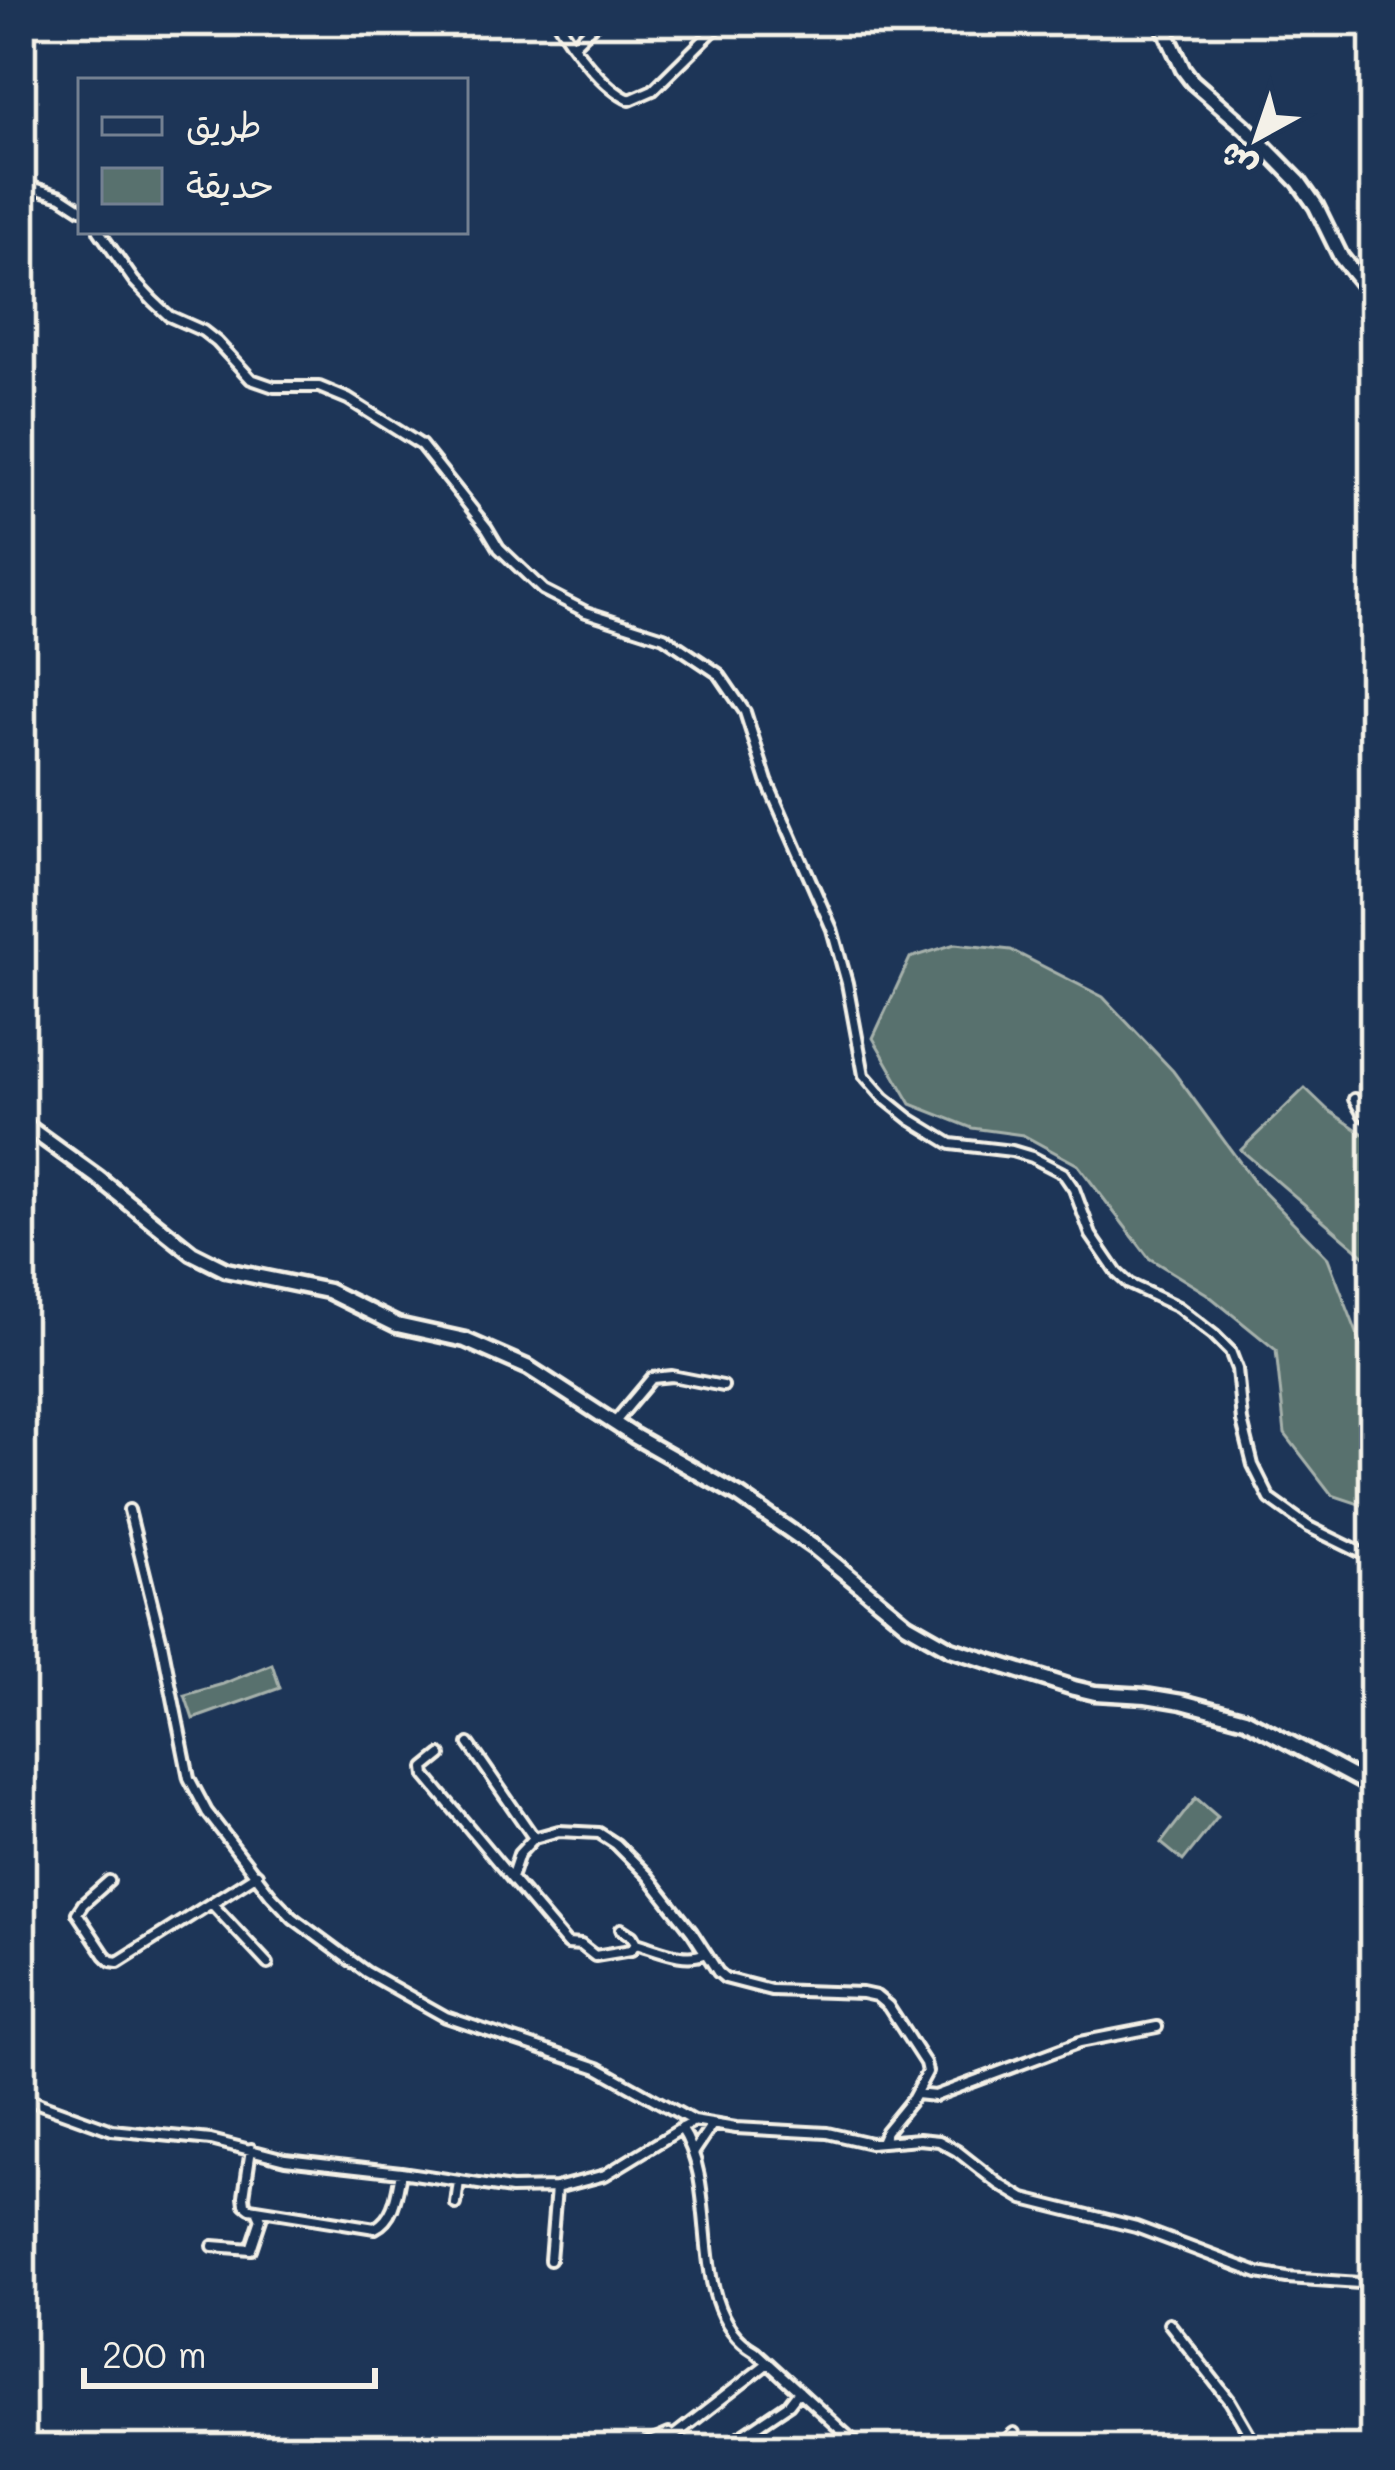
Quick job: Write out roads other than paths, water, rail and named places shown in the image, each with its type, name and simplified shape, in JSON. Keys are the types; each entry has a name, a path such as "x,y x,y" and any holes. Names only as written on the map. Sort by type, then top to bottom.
{"street":[{"path":"556,21 609,87 630,100 652,90 723,21"},
{"path":"573,45 596,21"},
{"path":"1161,21 1192,81 1300,182 1341,257 1374,298"},
{"path":"21,184 61,196 78,207"},
{"path":"102,234 153,301 169,316 217,342 251,379 274,387 319,387 348,399 421,445 499,548 543,590 586,612 664,637 719,674 745,712 767,781 832,929 863,1075 910,1119 951,1144 1032,1156 1063,1173 1091,1235 1117,1273 1129,1284 1178,1307 1230,1352 1253,1465 1270,1499 1309,1527 1374,1559"},
{"path":"1354,1100 1374,1124"},
{"path":"21,1122 210,1263 244,1275 309,1285 347,1298 397,1325 486,1347 529,1368 740,1496 815,1547 908,1624 951,1649 1095,1694 1146,1696 1245,1719 1374,1788"},
{"path":"614,1423 652,1378 672,1376 723,1386"},
{"path":"129,1510 189,1778 207,1812 271,1894 293,1918 366,1972 446,2017 598,2068 693,2121 797,2129 881,2144 939,2141 1024,2199 1136,2227 1258,2273 1374,2284"},
{"path":"469,1744 535,1838"},
{"path":"441,1755 425,1768 426,1776 567,1944 581,1945 595,1956 631,1950 636,1943"},
{"path":"511,1878 519,1854 535,1838 559,1831 598,1833 616,1844 657,1887 725,1978 756,1988 862,1993 883,2000 927,2072 881,2144"},
{"path":"109,1881 77,1913 111,1961 118,1962 257,1874"},
{"path":"212,1904 268,1964"},
{"path":"621,1929 636,1943 683,1956 698,1958 705,1953"},
{"path":"916,2093 935,2096 1079,2042 1156,2027"},
{"path":"21,2097 112,2129 211,2140 285,2159 511,2189 556,2188 604,2175 693,2121"},
{"path":"694,2152 712,2126"},
{"path":"681,2128 694,2152 718,2311 742,2344 862,2449"},
{"path":"250,2149 245,2204 257,2210 375,2228 384,2224 391,2211 401,2171"},
{"path":"456,2204 459,2181"},
{"path":"550,2260 556,2188"},
{"path":"213,2246 251,2248 261,2219 257,2210"},
{"path":"1169,2323 1230,2401 1258,2449"},
{"path":"657,2449 768,2363"},
{"path":"722,2449 789,2404 799,2391"},
{"path":"634,2449 676,2432"},
{"path":"996,2449 1014,2433"},
{"path":"929,2449 938,2442 950,2449"}]}
